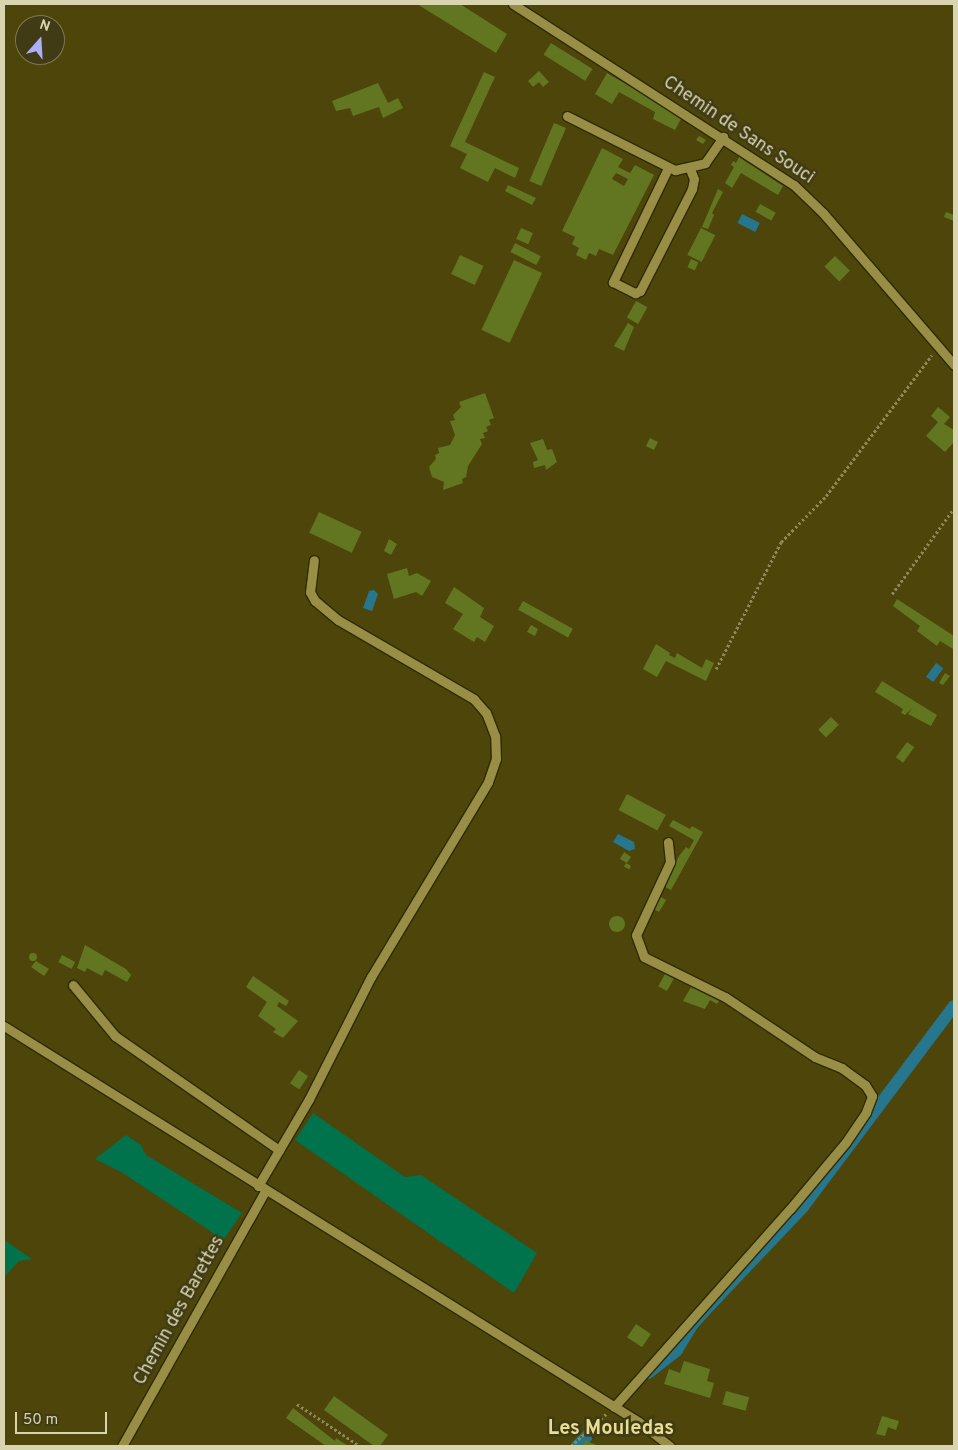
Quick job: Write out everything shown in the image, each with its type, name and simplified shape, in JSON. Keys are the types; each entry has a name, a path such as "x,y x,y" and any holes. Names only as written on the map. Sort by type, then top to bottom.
{"street":[{"name":"Chemin de Sans Souci","path":"513,4 723,137 794,186 823,213 954,366"},
{"path":"567,116 668,168 690,169 705,163 723,137"},
{"path":"668,168 613,282 635,293 640,291 692,189 694,179 690,169"},
{"name":"Chemin des Barettes","path":"122,1446 261,1189 279,1150 371,977 488,782 496,759 496,736 486,713 474,699 338,620 315,601 310,592 314,560"},
{"path":"614,1407 790,1209 846,1142 866,1112 872,1096 865,1085 842,1068 815,1057 725,997 644,956 636,935 670,862 668,842"},
{"path":"73,986 115,1036 279,1150"},
{"path":"4,1026 261,1189 614,1407 670,1446"}],"path":[{"path":"716,669 781,542 826,496 938,346"},
{"path":"892,594 954,508"},
{"path":"297,1404 360,1446"},
{"path":"571,1446 614,1407"}],"green space":[{"path":"313,1113 405,1177 421,1175 537,1253 514,1293 295,1140"},
{"path":"126,1135 141,1145 146,1155 242,1213 222,1242 209,1230 121,1172 95,1159"},
{"path":"4,1240 32,1259 19,1261 4,1277"}],"water":[{"path":"742,214 760,223 755,232 737,223"},
{"path":"374,590 378,594 372,611 363,608 369,591"},
{"path":"936,663 943,668 933,682 926,677"},
{"path":"618,834 634,842 635,849 629,851 613,842"}],"building":[{"path":"417,4 460,4 507,34 496,53"},
{"path":"551,43 593,69 585,81 544,55"},
{"path":"539,71 549,82 543,87 539,82 533,87 528,81"},
{"path":"484,72 495,77 465,142 519,168 515,178 495,168 488,182 460,168 467,154 450,146"},
{"path":"607,73 682,117 675,130 653,119 655,112 619,92 612,104 595,94"},
{"path":"378,83 388,103 398,98 403,108 383,118 379,107 353,116 350,108 336,111 332,101"},
{"path":"554,123 566,128 541,186 529,181"},
{"path":"699,136 706,140 703,144 696,140"},
{"path":"602,148 623,159 618,167 630,173 635,165 654,175 613,255 599,249 596,256 589,253 586,260 576,255 579,248 572,244 575,237 562,231","holes":["616,173 628,179 624,186 612,179"]},
{"path":"739,157 783,186 778,195 741,173 732,188 725,183 734,167 731,165 733,161 736,163"},
{"path":"508,185 536,198 532,205 505,191"},
{"path":"718,189 723,192 712,213 714,215 708,229 702,227"},
{"path":"760,204 776,213 771,221 756,212"},
{"path":"946,212 954,215 954,221 944,217"},
{"path":"521,228 533,233 528,244 516,239"},
{"path":"701,228 715,235 702,262 687,255"},
{"path":"515,243 541,256 536,265 510,252"},
{"path":"460,255 484,266 475,285 451,274"},
{"path":"835,256 850,271 839,281 824,267"},
{"path":"691,259 698,262 695,270 687,267"},
{"path":"514,260 542,273 510,343 481,330"},
{"path":"636,301 647,307 638,324 627,318"},
{"path":"628,323 634,327 624,351 614,346"},
{"path":"485,393 494,418 489,420 491,425 486,427 488,431 483,433 485,438 480,439 482,444 468,466 466,477 462,479 463,483 443,490 444,482 432,477 429,467 436,459 435,455 439,453 438,448 450,445 455,435 450,421 455,420 453,415 461,407 459,402"},
{"path":"938,407 950,417 944,424 954,430 954,442 945,452 926,436 938,422 931,416"},
{"path":"650,438 658,442 654,450 646,446"},
{"path":"543,439 547,450 552,449 557,462 546,470 545,465 534,468 533,462 538,460 530,443"},
{"path":"319,512 362,532 352,553 309,533"},
{"path":"389,539 397,544 391,555 384,551"},
{"path":"407,568 409,576 417,573 431,581 422,596 416,592 394,599 387,574"},
{"path":"454,587 484,608 480,617 494,626 485,642 477,637 474,642 453,629 463,614 445,603"},
{"path":"897,599 954,636 953,649 940,641 937,646 917,631 920,626 893,606"},
{"path":"523,601 573,629 568,637 518,610"},
{"path":"531,625 538,629 535,636 527,632"},
{"path":"656,644 670,653 669,655 675,658 677,653 702,668 706,659 714,663 706,681 666,661 657,677 643,669"},
{"path":"945,673 950,676 943,685 939,683"},
{"path":"882,681 937,715 931,726 908,714 912,708 905,715 901,713 903,709 875,692"},
{"path":"831,717 839,725 826,738 818,730"},
{"path":"907,742 914,747 903,763 896,757"},
{"path":"627,794 666,815 657,831 619,810"},
{"path":"673,820 690,829 692,826 703,832 671,890 665,887 679,856 686,847 689,849 694,840 669,826"},
{"path":"624,852 631,857 627,863 620,859"},
{"path":"626,863 631,866 629,870 624,866"},
{"path":"661,897 666,900 659,912 654,909"},
{"path":"617,916 625,924 617,932 609,924"},
{"path":"85,945 126,969 131,975 127,982 105,970 102,976 87,968 85,972 77,968"},
{"path":"33,953 37,957 33,961 29,957"},
{"path":"62,955 75,962 71,969 58,962"},
{"path":"36,961 49,969 44,976 31,967"},
{"path":"665,974 674,979 667,991 658,986"},
{"path":"253,976 289,1001 286,1006 279,1002 277,1006 298,1021 283,1038 273,1032 276,1029 258,1016 267,1002 246,987"},
{"path":"691,987 719,1001 717,1004 710,1000 705,1009 683,1001"},
{"path":"299,1070 308,1076 299,1089 290,1083"},
{"path":"636,1324 651,1334 642,1347 627,1337"},
{"path":"684,1361 710,1369 707,1381 714,1383 710,1398 664,1384 669,1369 680,1373"},
{"path":"726,1391 749,1397 746,1411 722,1405"},
{"path":"334,1396 388,1435 380,1446 374,1446 324,1410"},
{"path":"293,1408 335,1441 336,1438 348,1446 326,1446 286,1418"},
{"path":"882,1416 899,1421 896,1430 888,1427 885,1436 876,1434"},
{"path":"586,1441 599,1446 580,1446"}],"waterway":[{"path":"648,1373 677,1350 692,1325 803,1207 954,1006"},
{"path":"577,1446 588,1435"}],"district":[{"name":"Les Mouledas","path":"611,1429"}]}
